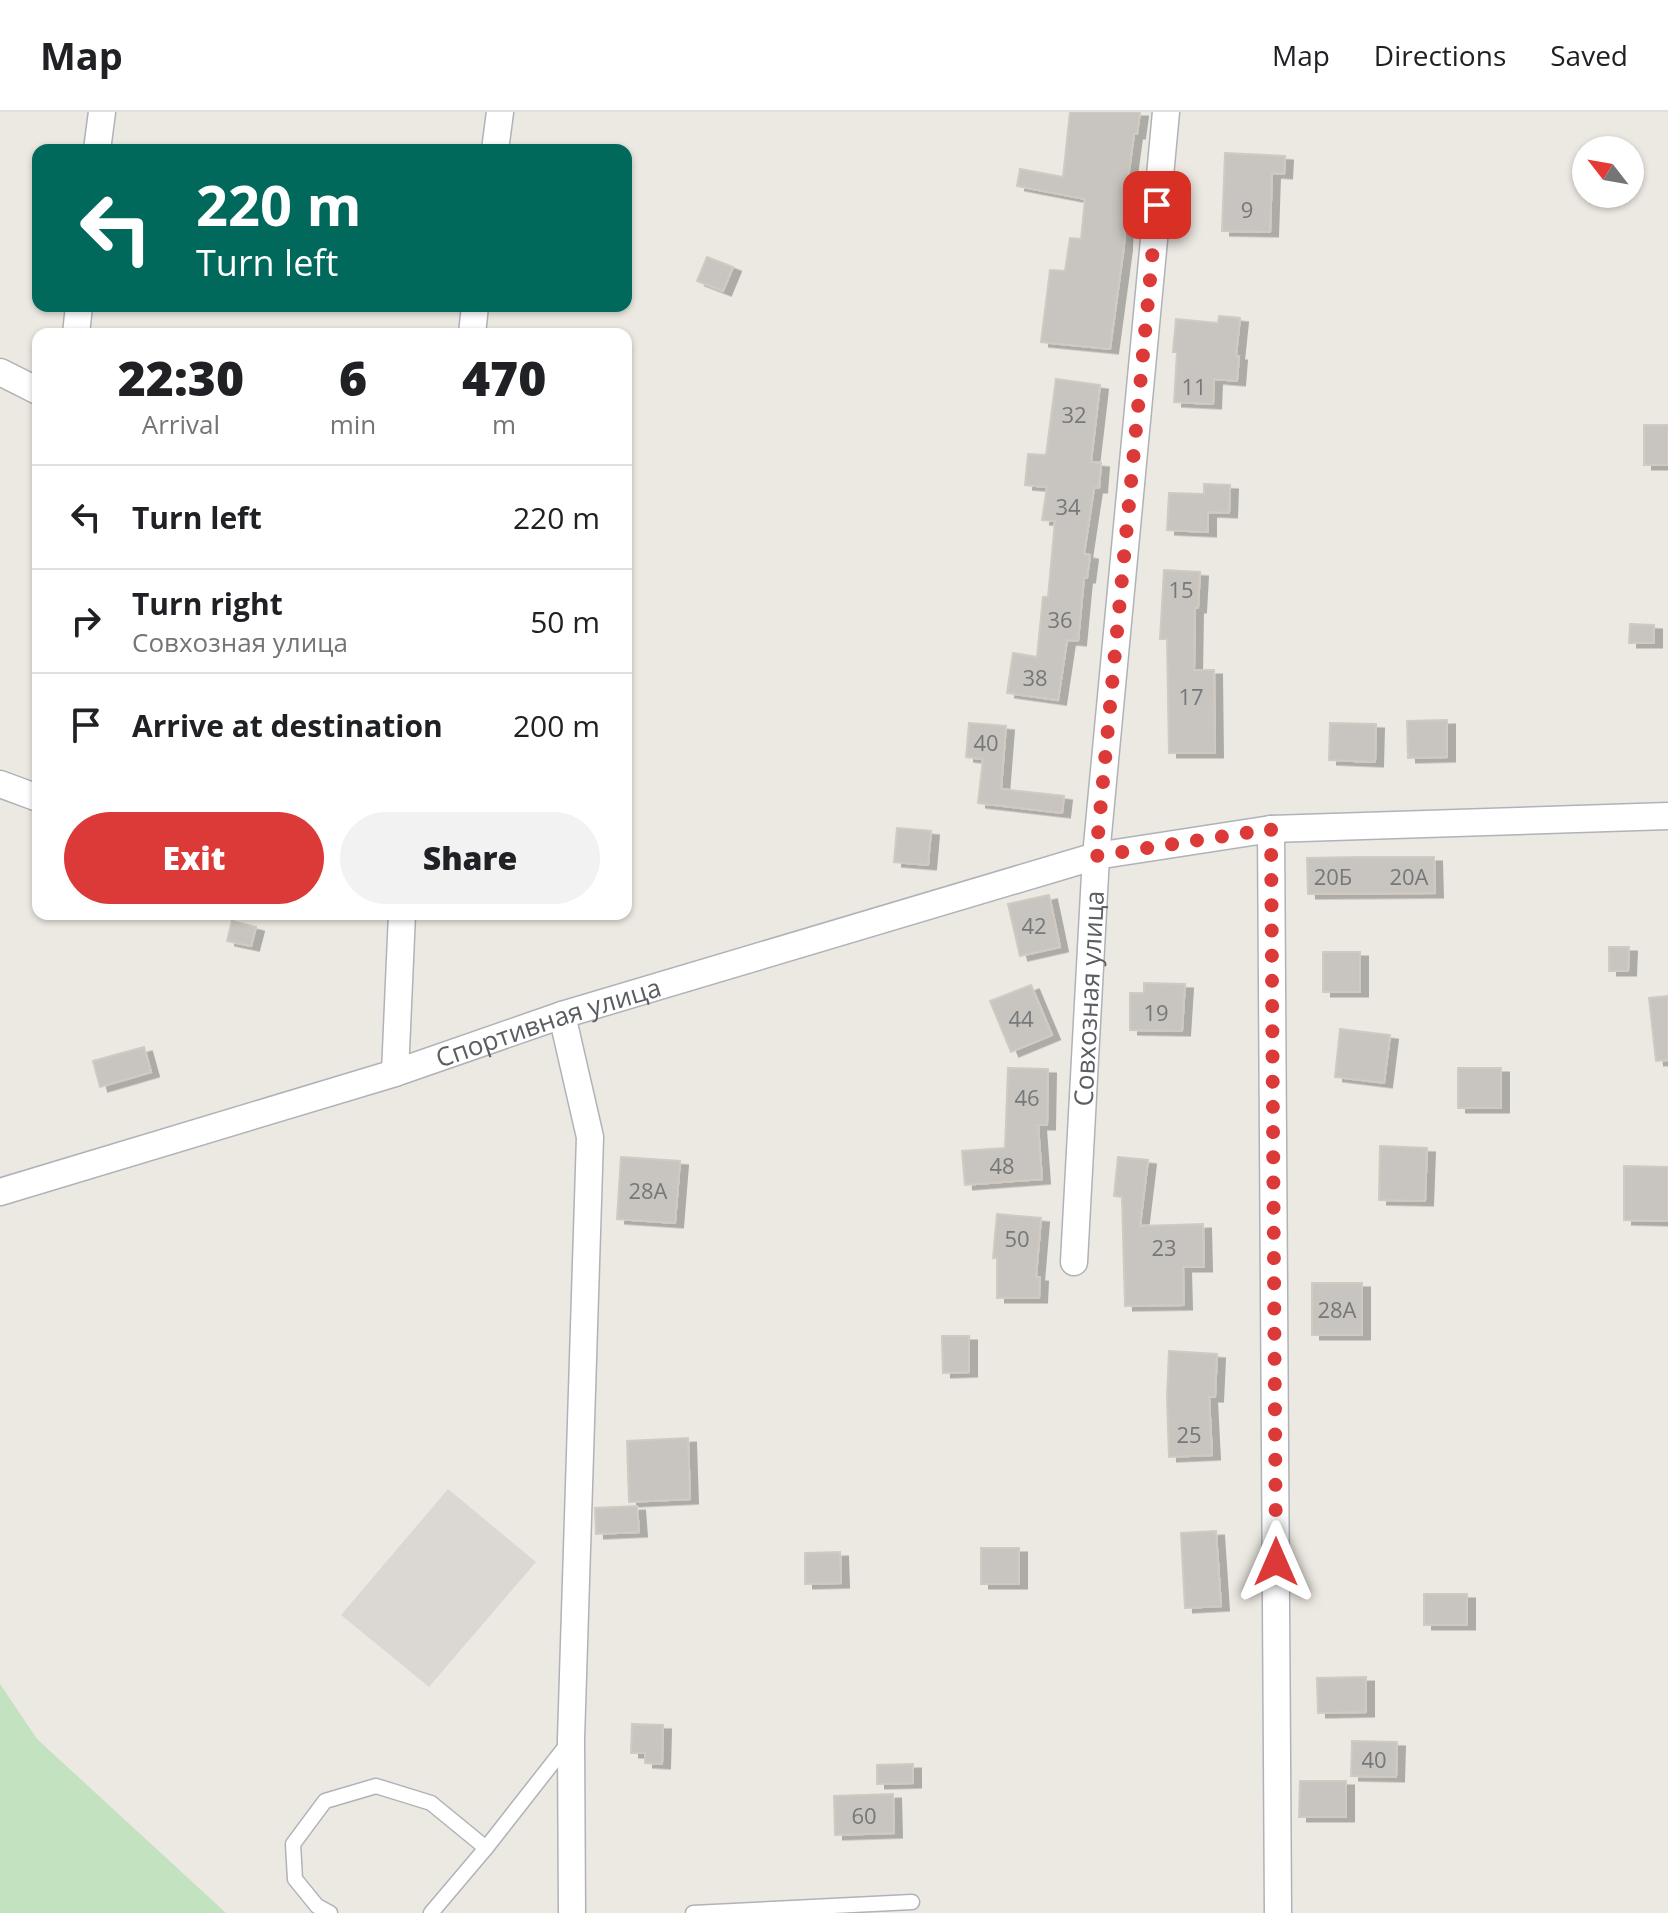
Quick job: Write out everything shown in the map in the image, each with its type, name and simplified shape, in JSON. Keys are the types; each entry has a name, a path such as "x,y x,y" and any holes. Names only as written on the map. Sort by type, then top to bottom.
{"street":[{"path":"98,144 102,112"},
{"path":"496,144 500,112"},
{"name":"Совхозная улица","path":"1074,1262 1096,856 1166,112"},
{"path":"0,372 32,388"},
{"path":"0,784 32,796"},
{"name":"Спортивная улица","path":"2,1190 395,1073 562,1015 1096,856 1271,829 1668,816"},
{"path":"1271,829 1278,1913"},
{"path":"395,1073 402,920"},
{"path":"562,1015 590,1137 571,1739 572,1913"}],"lane":[{"path":"431,1913 571,1739"},
{"path":"330,1913 317,1906 295,1879 293,1844 325,1801 376,1786 431,1803 486,1848"},
{"path":"693,1913 912,1902"}],"shaded area":[{"path":"448,1489 536,1562 429,1687 341,1615"}],"green space":[{"path":"0,1684 37,1739 226,1913 0,1913"}],"building":[{"path":"1070,112 1140,112 1126,193 1124,246 1110,349 1041,342 1050,270 1065,271 1070,238 1081,239 1085,199 1017,186 1020,169 1063,177"},
{"path":"1225,153 1285,156 1284,174 1272,173 1270,232 1222,231"},
{"path":"707,257 733,267 723,291 697,281"},
{"path":"1219,316 1240,318 1237,381 1214,379 1213,404 1174,402 1176,319 1218,323"},
{"path":"1056,379 1100,385 1091,462 1101,463 1099,488 1094,488 1084,554 1090,555 1087,578 1084,578 1078,641 1067,640 1058,700 1007,693 1013,653 1037,657 1043,597 1048,597 1055,521 1042,520 1047,487 1025,485 1028,454 1046,455"},
{"path":"1644,425 1668,425 1668,465 1644,465"},
{"path":"1204,484 1230,485 1229,513 1208,512 1208,532 1167,530 1169,493 1204,494"},
{"path":"1164,570 1200,572 1198,608 1195,608 1194,670 1214,670 1215,753 1169,753 1167,639 1160,639"},
{"path":"1630,624 1654,625 1654,643 1629,643"},
{"path":"1447,720 1447,757 1408,758 1407,721"},
{"path":"969,723 1006,726 1001,789 1064,796 1062,813 978,803 983,759 966,757"},
{"path":"1330,723 1376,724 1375,762 1329,760"},
{"path":"897,828 931,831 928,865 894,862"},
{"path":"1434,857 1435,893 1308,894 1307,858"},
{"path":"1049,895 1060,947 1020,956 1008,904"},
{"path":"232,921 256,927 251,946 227,941"},
{"path":"1609,947 1629,947 1628,971 1609,971"},
{"path":"1323,952 1360,952 1360,992 1323,992"},
{"path":"1144,983 1185,984 1182,1031 1130,1030 1130,993 1144,993"},
{"path":"1031,985 1052,1035 1011,1052 990,1001"},
{"path":"1668,996 1668,1060 1656,1061 1649,998"},
{"path":"1340,1029 1390,1035 1384,1083 1335,1077"},
{"path":"144,1047 151,1072 100,1087 93,1061"},
{"path":"1008,1068 1048,1069 1047,1125 1038,1125 1042,1179 965,1185 962,1151 1005,1148"},
{"path":"1458,1068 1501,1068 1501,1108 1458,1108"},
{"path":"1380,1146 1427,1148 1425,1201 1379,1200"},
{"path":"621,1157 680,1161 675,1223 617,1219"},
{"path":"1118,1157 1148,1160 1140,1226 1203,1224 1204,1267 1183,1267 1184,1305 1125,1306 1122,1197 1114,1196"},
{"path":"1624,1166 1668,1167 1668,1221 1624,1220"},
{"path":"997,1214 1041,1218 1036,1277 1040,1277 1039,1298 997,1298 997,1258 993,1258"},
{"path":"1312,1283 1362,1283 1362,1335 1312,1335"},
{"path":"942,1336 969,1336 969,1372 943,1373"},
{"path":"1169,1351 1217,1354 1215,1397 1209,1397 1212,1455 1169,1457"},
{"path":"688,1438 690,1499 629,1502 627,1441"},
{"path":"637,1506 639,1532 596,1534 595,1508"},
{"path":"1216,1531 1221,1606 1185,1608 1181,1533"},
{"path":"981,1548 1019,1548 1019,1584 981,1584"},
{"path":"840,1552 841,1583 805,1584 805,1553"},
{"path":"1424,1594 1467,1594 1467,1625 1424,1625"},
{"path":"1366,1677 1366,1712 1318,1713 1317,1678"},
{"path":"632,1724 663,1725 662,1764 645,1763 645,1753 631,1753"},
{"path":"1352,1741 1397,1742 1396,1777 1351,1776"},
{"path":"913,1764 913,1783 877,1784 877,1765"},
{"path":"1300,1781 1346,1781 1346,1817 1299,1817"},
{"path":"893,1794 894,1833 835,1835 834,1796"}],"route":[{"path":"1157,205 1096,856 1271,829 1276,1562"}]}
